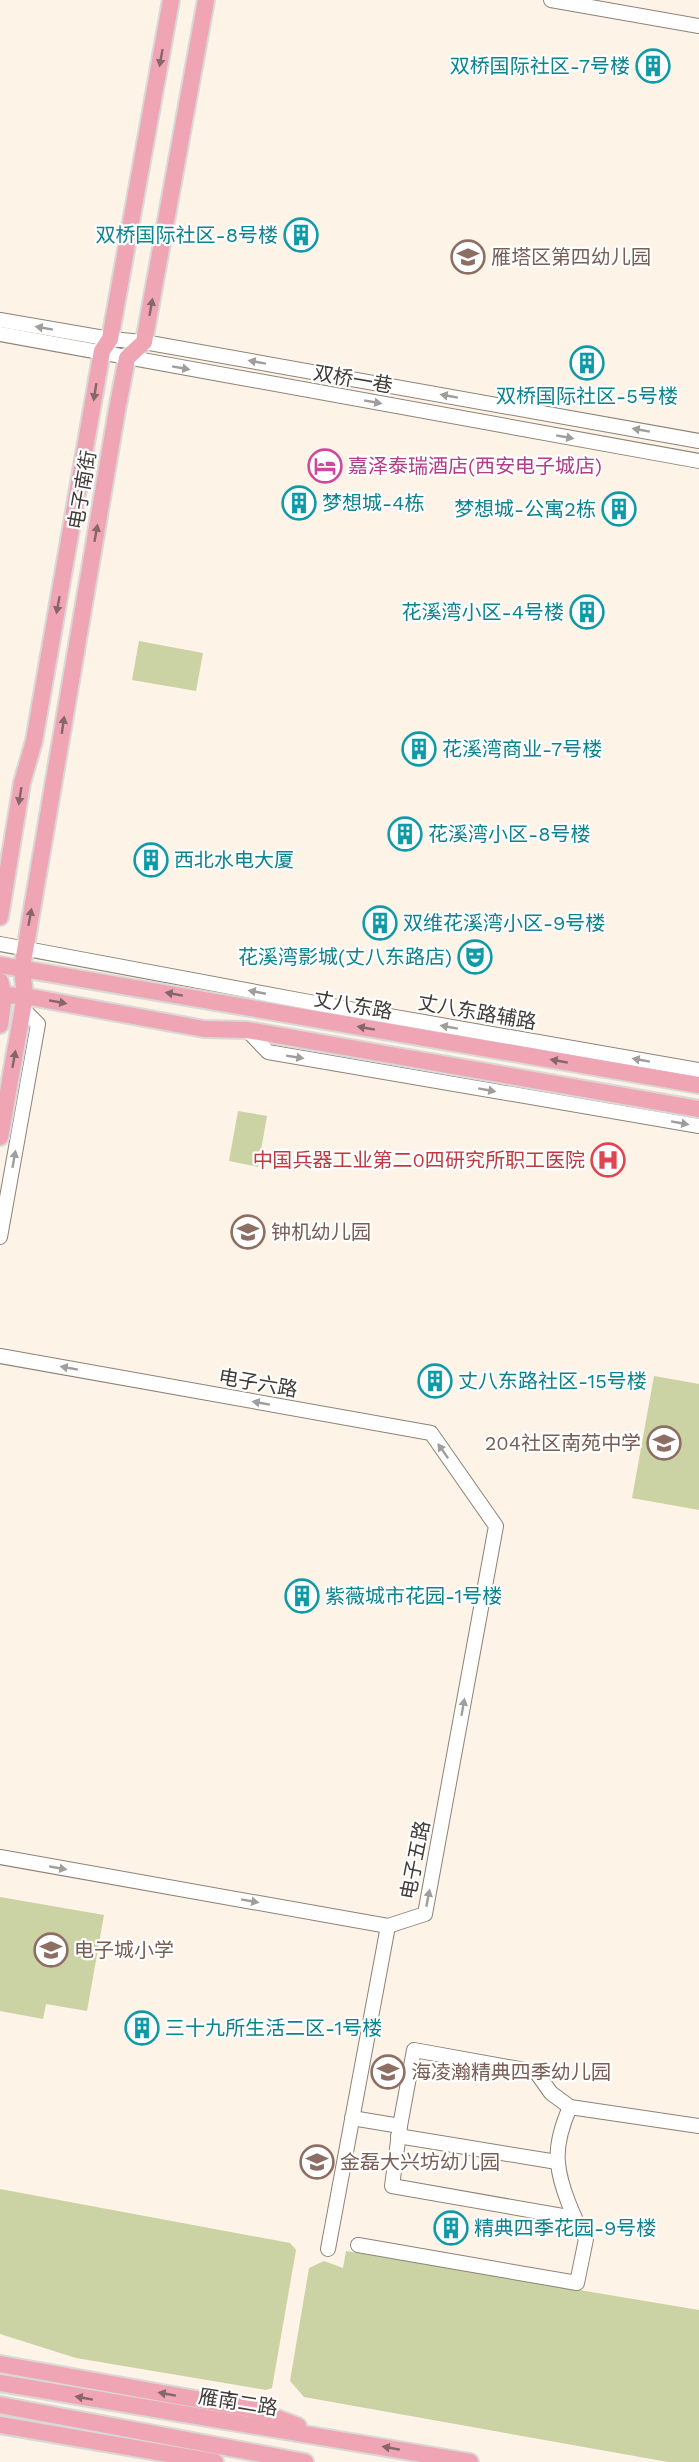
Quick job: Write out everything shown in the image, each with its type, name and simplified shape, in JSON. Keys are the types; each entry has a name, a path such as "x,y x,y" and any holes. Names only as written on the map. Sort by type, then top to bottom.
{"main road":[{"name":"电子南街","path":"0,917 22,783 34,741 171,0"},
{"path":"127,358 144,342 206,0"},
{"name":"电子南街","path":"0,1137 24,1002 22,968 69,684 127,358"},
{"name":"丈八东路","path":"0,964 699,1085"},
{"path":"1,1003 24,1002 204,1029 247,1030 699,1109"},
{"path":"0,2364 256,2410 324,2436"},
{"name":"雁南二路","path":"0,2383 470,2462"},
{"path":"0,2405 219,2444 305,2462"},
{"path":"0,2425 215,2462"}],"street":[{"path":"552,0 699,26"},
{"name":"双桥一巷","path":"0,320 106,345 127,358 699,461"},
{"name":"双桥一巷","path":"0,334 106,345 144,342 699,441"},
{"name":"丈八东路辅路","path":"0,944 315,1003 699,1070"},
{"path":"0,1237 38,1024 24,1002"},
{"path":"247,1030 268,1052 699,1126"},
{"path":"360,1068 363,1050"},
{"name":"电子六路","path":"0,1356 431,1433 477,1499"},
{"name":"电子五路","path":"0,1857 388,1926 425,1914 496,1526 477,1499"},
{"path":"328,2249 388,1926"},
{"path":"573,2218 392,2186 414,2050 536,2072 551,2092 570,2108 699,2126"},
{"path":"358,2245 577,2283 586,2239 573,2218 557,2162 563,2124 570,2108"},
{"path":"352,2118 399,2132 557,2162"}],"green space":[{"path":"139,641 203,653 196,691 132,680"},
{"path":"238,1111 267,1116 258,1167 229,1161"},
{"name":"204社区南苑中学","path":"654,1376 699,1384 699,1510 632,1498"},
{"name":"电子城小学","path":"0,1897 104,1915 87,2011 46,2004 43,2019 0,2011"},
{"path":"0,2189 290,2243 296,2250 272,2388 266,2390 76,2358 0,2334"},
{"path":"346,2251 699,2310 699,2462 668,2462 304,2397 290,2381 309,2268 324,2261 343,2268"}],"place":[{"name":"双桥国际社区-7号楼","path":"653,66"},
{"name":"双桥国际社区-8号楼","path":"301,235"},
{"name":"雁塔区第四幼儿园","path":"468,257"},
{"name":"双桥国际社区-5号楼","path":"587,363"},
{"name":"嘉泽泰瑞酒店(西安电子城店)","path":"325,466"},
{"name":"梦想城-4栋","path":"299,503"},
{"name":"梦想城-公寓2栋","path":"619,509"},
{"name":"花溪湾小区-4号楼","path":"587,612"},
{"name":"花溪湾商业-7号楼","path":"419,749"},
{"name":"花溪湾小区-8号楼","path":"405,834"},
{"name":"西北水电大厦","path":"151,860"},
{"name":"双维花溪湾小区-9号楼","path":"380,923"},
{"name":"花溪湾影城(丈八东路店)","path":"475,957"},
{"name":"中国兵器工业第二0四研究所职工医院","path":"608,1160"},
{"name":"钟机幼儿园","path":"248,1232"},
{"name":"丈八东路社区-15号楼","path":"435,1381"},
{"name":"204社区南苑中学","path":"664,1443"},
{"name":"紫薇城市花园-1号楼","path":"302,1596"},
{"name":"电子城小学","path":"51,1950"},
{"name":"三十九所生活二区-1号楼","path":"142,2028"},
{"name":"海凌瀚精典四季幼儿园","path":"388,2072"},
{"name":"金磊大兴坊幼儿园","path":"317,2162"},
{"name":"精典四季花园-9号楼","path":"451,2228"}]}
